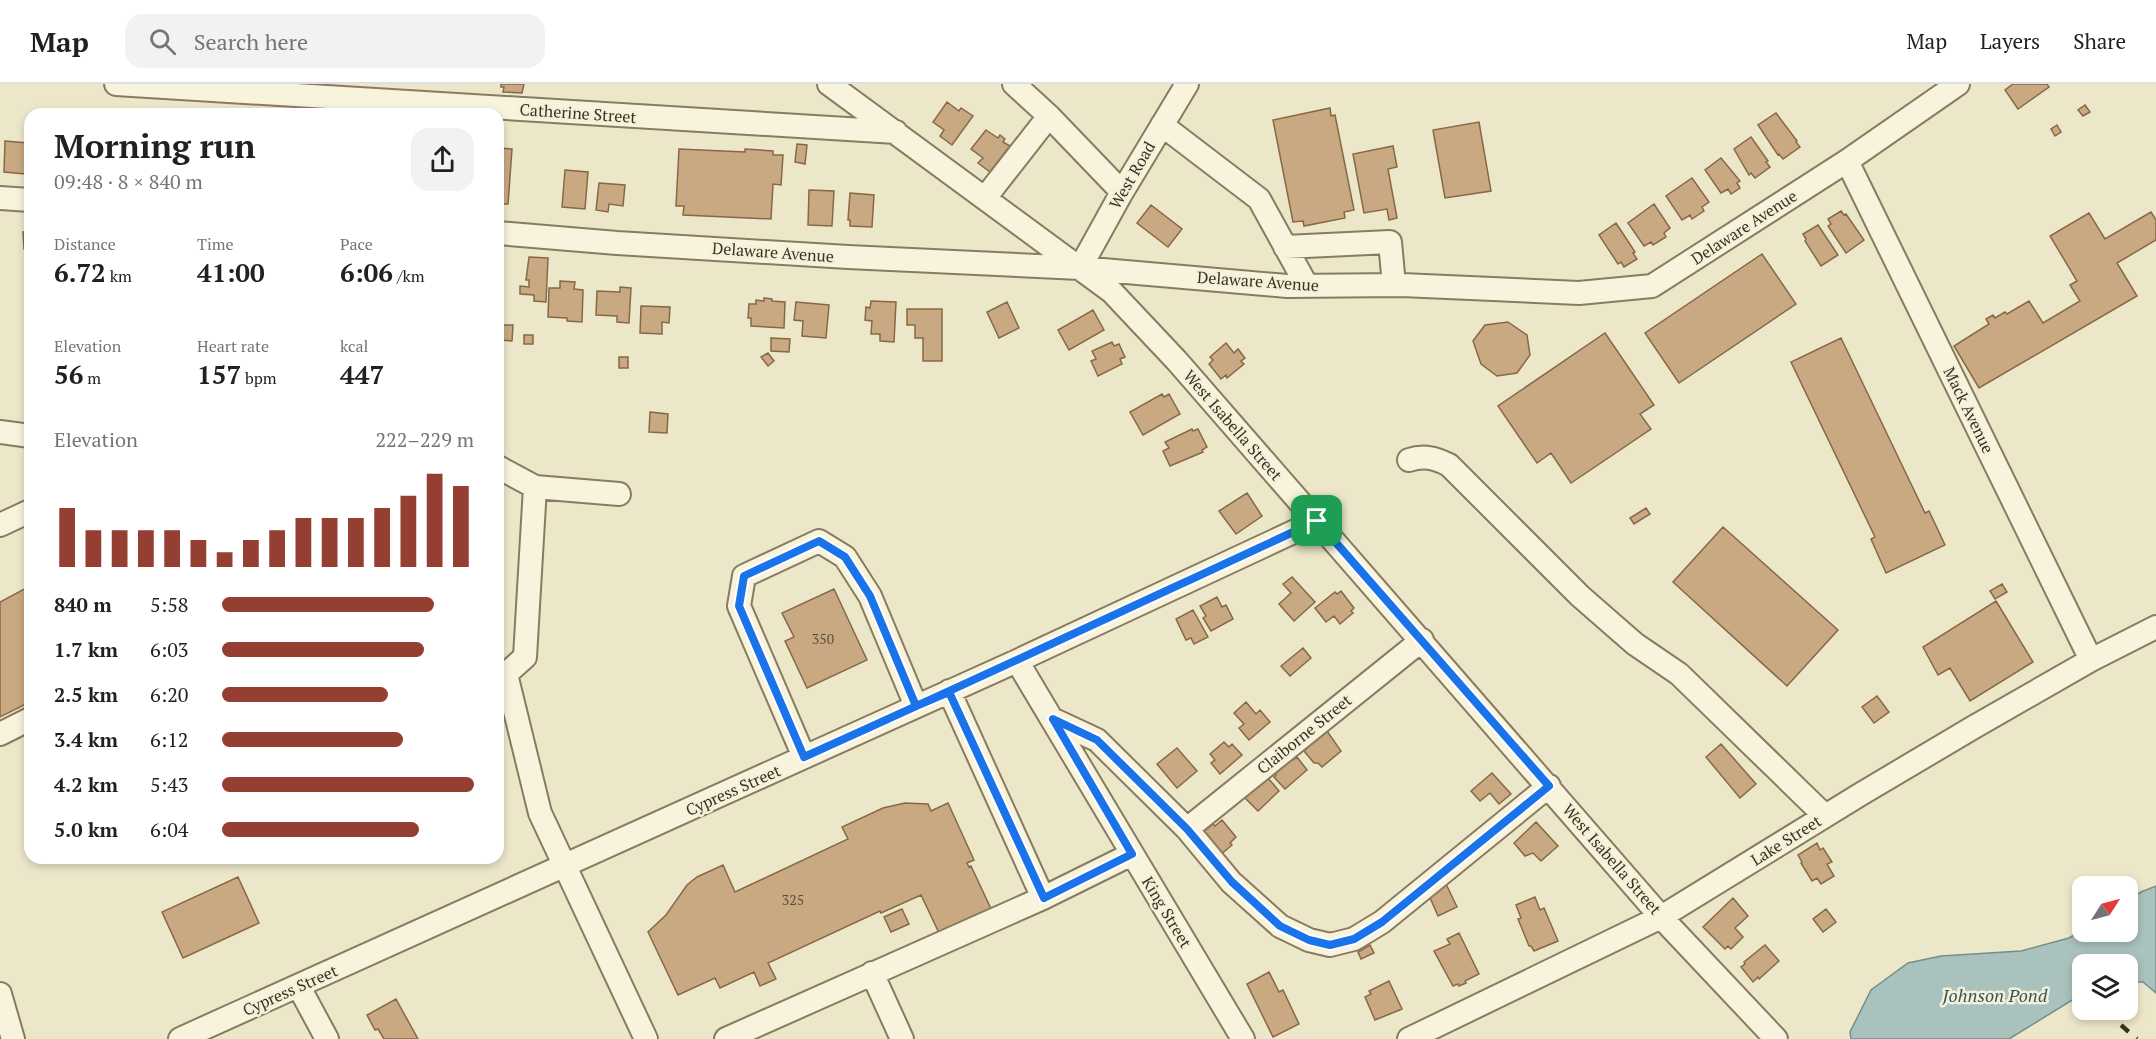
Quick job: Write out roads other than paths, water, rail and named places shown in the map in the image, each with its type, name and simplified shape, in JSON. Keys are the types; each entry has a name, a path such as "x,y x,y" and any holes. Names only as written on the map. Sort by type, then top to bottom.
{"street":[{"name":"Catherine Street","path":"116,84 896,132"},
{"name":"West Isabella Street","path":"829,84 1112,292 1143,324 1422,640 1661,917 1776,1039"},
{"path":"1014,84 1049,116 1122,192"},
{"name":"West Road","path":"1080,268 1122,192 1187,84"},
{"name":"Delaware Avenue","path":"504,234 617,243 1080,268 1287,286 1394,285 1579,293 1652,286 1847,161 1958,84"},
{"path":"985,198 1049,116"},
{"path":"1162,125 1259,200 1307,286"},
{"name":"Mack Avenue","path":"1847,161 2091,660"},
{"path":"0,198 24,200"},
{"path":"1285,247 1390,242 1394,285"},
{"path":"0,432 24,435"},
{"path":"1408,460 1418,457 1433,458 1449,465 1580,596 1635,644 1679,674 1825,816"},
{"path":"504,470 535,488 619,494"},
{"path":"504,673 525,657 535,488"},
{"path":"0,525 24,514"},
{"name":"Cypress Street","path":"180,1039 949,692 1317,521"},
{"path":"804,757 739,606 744,576 819,541 845,557 870,596 916,706"},
{"name":"Lake Street","path":"1409,1039 1661,917 1825,816 2091,660 2156,627"},
{"name":"Claiborne Street","path":"1187,829 1422,640"},
{"name":"King Street","path":"1017,661 1243,1039"},
{"path":"504,681 540,813 646,1039"},
{"path":"949,692 1044,898"},
{"path":"1053,719 1097,740 1187,829 1232,882 1280,926 1309,940 1330,945 1347,941 1382,922 1549,786"},
{"path":"0,734 24,722"},
{"path":"726,1039 1044,898 1132,854"},
{"path":"872,974 902,1039"},
{"path":"298,987 327,1039"},
{"path":"0,994 13,1039"}],"water":[{"name":"Johnson Pond","path":"2156,886 2156,993 2143,982 2138,982 2138,954 2072,954 2072,1000 2009,1039 1851,1039 1850,1032 1871,990 1908,963 1941,956 2021,951 2072,936 2072,942 2138,942 2138,894"}],"railway":[{"path":"2115,1020 2137,1039"}]}
